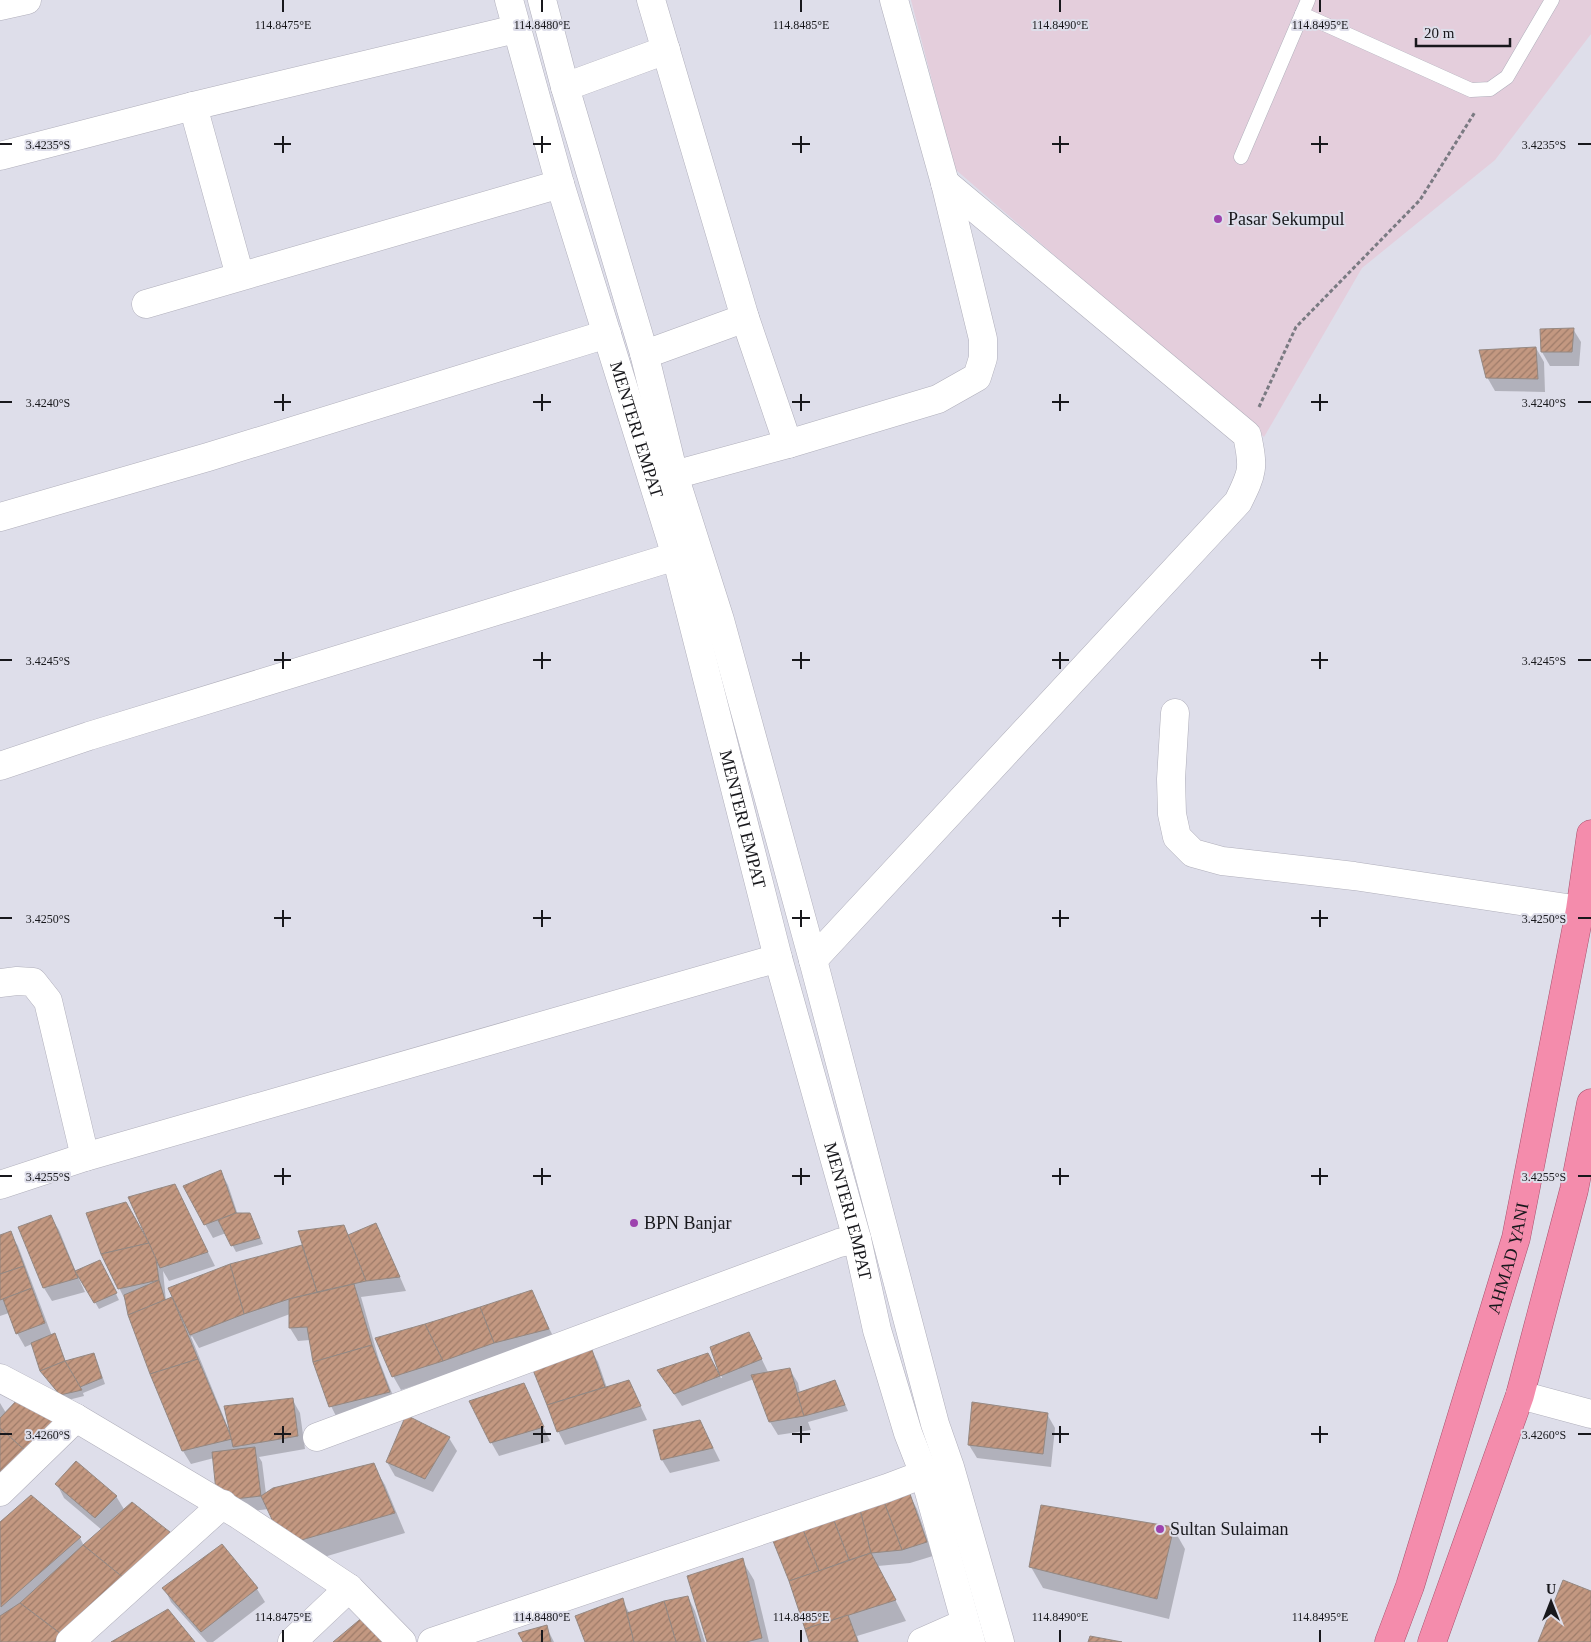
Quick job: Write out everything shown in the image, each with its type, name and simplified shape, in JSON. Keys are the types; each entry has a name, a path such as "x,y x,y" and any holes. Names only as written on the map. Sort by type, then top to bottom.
{"highway":[{"name":"AHMAD YANI","path":"1389,1642 1410,1586 1516,1238 1580,910 1591,834"},
{"path":"1432,1642 1520,1395 1574,1190 1591,1103"}],"street":[{"path":"0,6 26,0"},
{"name":"MENTERI EMPAT","path":"509,0 560,184 607,334 687,553 720,620 813,960 935,1424 937,1470 968,1632"},
{"name":"MENTERI EMPAT","path":"542,0 565,87 644,353 674,475 716,717 778,958 857,1239 878,1330 908,1433 937,1470 993,1615 1000,1642"},
{"path":"651,0 745,318 788,444"},
{"path":"674,475 788,444 938,399 977,377 983,358 983,339 945,183 894,0"},
{"path":"0,156 193,106 516,29"},
{"path":"565,87 666,50"},
{"path":"193,106 240,276"},
{"path":"146,304 591,175"},
{"path":"0,1185 85,1157 778,958 813,960 1238,502 1250,478 1252,459 1247,435 945,183"},
{"path":"644,353 745,318"},
{"path":"0,518 636,326"},
{"path":"0,766 98,733 687,553"},
{"path":"716,717 745,710"},
{"path":"1175,713 1172,814 1177,837 1193,853 1222,860 1354,876 1580,910"},
{"path":"0,983 33,982 48,1001 85,1157"},
{"path":"822,1114 850,1105"},
{"path":"317,1437 839,1243 884,1233"},
{"path":"0,1378 76,1418 223,1504 349,1588 402,1642"},
{"path":"1520,1395 1591,1414"},
{"path":"0,1492 76,1418"},
{"path":"908,1433 935,1424"},
{"path":"432,1642 937,1470"},
{"path":"70,1642 223,1504"},
{"path":"292,1642 349,1588"},
{"path":"922,1642 968,1632 993,1615"}],"lane":[{"path":"1241,157 1308,0"},
{"path":"1302,14 1471,90 1490,89 1508,77 1552,0"}],"path":[{"path":"1247,435 1296,327 1420,200 1490,89"}],"shaded area":[{"name":"Pasar Sekumpul","path":"911,0 1591,0 1591,34 1495,160 1362,268 1264,437 955,169"}],"building":[{"path":"1574,328 1572,352 1541,352 1540,329"},
{"path":"1536,347 1538,379 1486,378 1479,350"},
{"path":"221,1170 236,1213 204,1225 183,1186"},
{"path":"175,1184 208,1252 160,1268 128,1197"},
{"path":"126,1202 149,1243 101,1254 86,1213"},
{"path":"236,1213 250,1213 260,1238 231,1246 218,1220"},
{"path":"51,1215 78,1278 43,1288 18,1227"},
{"path":"376,1223 400,1277 366,1281 348,1235"},
{"path":"344,1225 366,1281 317,1292 298,1231"},
{"path":"11,1231 24,1266 0,1274 0,1235"},
{"path":"149,1243 156,1259 159,1280 118,1289 101,1254"},
{"path":"302,1245 317,1292 244,1314 230,1264"},
{"path":"100,1260 117,1293 94,1303 75,1271"},
{"path":"230,1264 244,1314 190,1335 168,1288"},
{"path":"24,1266 32,1288 0,1300 0,1274"},
{"path":"159,1280 165,1300 128,1315 124,1295"},
{"path":"354,1284 372,1345 313,1362 307,1327 289,1328 289,1299"},
{"path":"32,1288 45,1323 16,1334 3,1299"},
{"path":"532,1290 549,1329 494,1343 480,1307"},
{"path":"172,1297 198,1359 150,1374 128,1315"},
{"path":"480,1307 494,1343 443,1361 425,1324"},
{"path":"425,1324 443,1361 392,1377 375,1338"},
{"path":"749,1332 762,1359 720,1376 710,1347"},
{"path":"55,1333 65,1361 40,1371 31,1343"},
{"path":"372,1345 390,1392 329,1407 313,1362"},
{"path":"591,1347 605,1387 547,1405 533,1370"},
{"path":"94,1353 102,1378 80,1387 65,1361"},
{"path":"708,1353 720,1376 674,1394 657,1370"},
{"path":"198,1359 232,1439 182,1451 150,1374"},
{"path":"65,1361 82,1390 60,1395 40,1371"},
{"path":"790,1368 804,1416 769,1422 751,1375"},
{"path":"629,1380 641,1406 557,1432 547,1405"},
{"path":"835,1380 845,1405 804,1416 797,1393"},
{"path":"524,1383 544,1427 490,1443 469,1401"},
{"path":"293,1398 298,1436 233,1447 224,1406"},
{"path":"18,1399 61,1427 29,1454 0,1428 0,1418"},
{"path":"972,1402 1048,1413 1043,1454 968,1445"},
{"path":"406,1415 450,1437 425,1479 386,1462"},
{"path":"700,1420 713,1448 661,1460 653,1430"},
{"path":"0,1428 29,1454 0,1485"},
{"path":"255,1447 261,1496 217,1501 212,1452"},
{"path":"76,1461 117,1496 95,1518 55,1484"},
{"path":"374,1463 395,1513 284,1545 261,1496 273,1488"},
{"path":"910,1494 927,1542 902,1550 884,1502"},
{"path":"31,1495 81,1537 1,1607 0,1522"},
{"path":"132,1502 175,1536 125,1579 83,1545"},
{"path":"884,1502 902,1550 871,1553 860,1510"},
{"path":"1041,1505 1174,1527 1157,1599 1029,1567"},
{"path":"860,1510 871,1553 849,1560 833,1518"},
{"path":"833,1518 849,1560 819,1571 802,1527"},
{"path":"802,1527 819,1571 789,1581 773,1541"},
{"path":"222,1544 258,1588 201,1632 162,1588"},
{"path":"83,1545 125,1579 61,1634 20,1603"},
{"path":"871,1553 896,1600 805,1629 789,1581"},
{"path":"743,1558 762,1638 746,1642 707,1642 687,1576"},
{"path":"1563,1580 1591,1591 1591,1642 1538,1642"},
{"path":"688,1596 701,1642 676,1642 664,1601"},
{"path":"623,1598 634,1642 585,1642 575,1616"},
{"path":"664,1601 676,1642 634,1642 627,1613"},
{"path":"20,1603 61,1634 55,1642 0,1642 0,1616"},
{"path":"168,1609 195,1642 111,1642"},
{"path":"848,1615 858,1642 809,1642 805,1629"},
{"path":"364,1616 398,1642 333,1642"},
{"path":"547,1625 551,1642 523,1642 518,1633"},
{"path":"1090,1636 1122,1642 1088,1642"}],"place":[{"name":"Pasar Sekumpul","path":"1218,219"},
{"name":"BPN Banjar","path":"634,1223"},
{"name":"Sultan Sulaiman","path":"1160,1529"}]}
